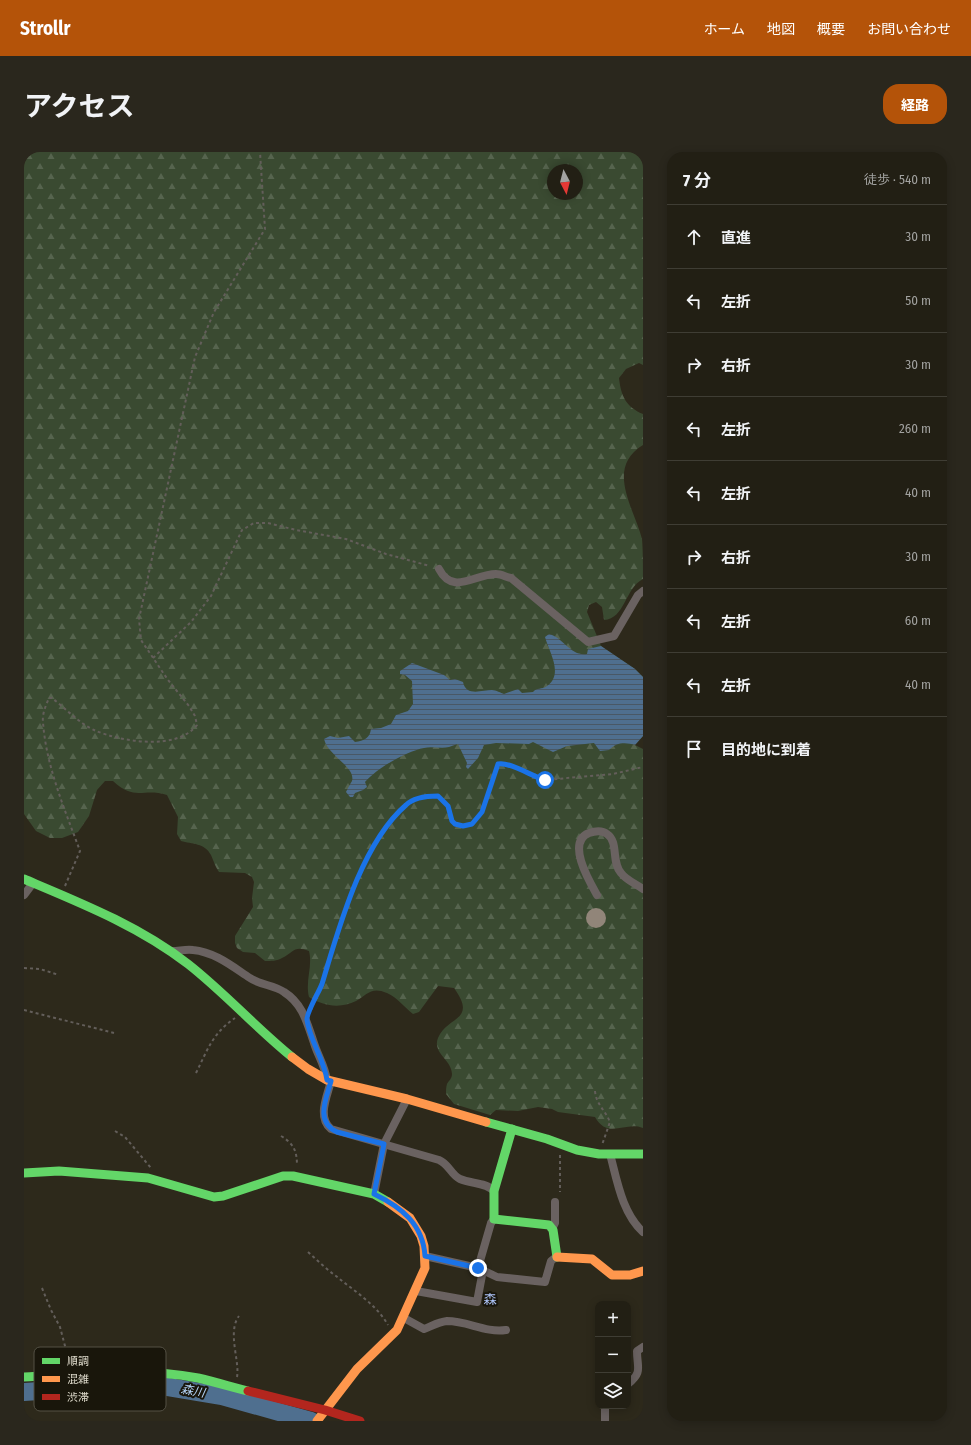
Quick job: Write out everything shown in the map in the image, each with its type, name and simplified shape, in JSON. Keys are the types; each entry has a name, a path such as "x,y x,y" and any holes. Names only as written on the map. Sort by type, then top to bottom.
{"street":[{"path":"439,569 442,574 452,582 459,583 496,574 511,578 588,642 614,636 638,595 643,591"},
{"path":"597,895 584,869 578,850 582,837 594,831 606,834 611,838 620,873 643,889"},
{"path":"24,879 156,941 172,951 243,1012 291,1057 318,1076 329,1081 407,1099 512,1129 576,1150 606,1154 643,1154"},
{"path":"24,895 33,883"},
{"path":"172,951 194,950 222,960 251,979 285,992 299,1006 307,1019 314,1043 329,1081 323,1111 324,1122 327,1126 337,1132 443,1161 461,1180 487,1186 494,1191"},
{"path":"374,1194 384,1144 407,1099"},
{"path":"416,1291 477,1302 480,1269 491,1223 494,1218 494,1191 512,1129"},
{"path":"606,1154 630,1215 635,1224 643,1232"},
{"path":"24,1173 59,1171 148,1178 214,1197 223,1196 283,1176 298,1177 374,1194 401,1209 410,1218 421,1236 425,1256 425,1268 404,1318 393,1335 357,1369 321,1415"},
{"path":"555,1202 555,1222 552,1227 556,1257"},
{"path":"494,1218 549,1225 552,1227"},
{"path":"425,1256 480,1269 497,1277 545,1282 551,1262 556,1257"},
{"path":"556,1257 564,1259 582,1258 593,1260 612,1276 630,1275 643,1271"},
{"path":"404,1318 424,1329 447,1321 458,1322 486,1330 506,1330"},
{"path":"631,1382 640,1376 637,1351 643,1347"},
{"path":"166,1375 196,1378 235,1387 321,1415 360,1421"},
{"path":"24,1377 34,1376"},
{"path":"605,1421 606,1409"}],"path":[{"path":"62,896 80,851 53,774 48,754 42,720 49,698 52,698 93,729 138,741 163,741 185,736 197,724 195,716 141,640 138,619 165,502 195,357 214,312 265,229 260,152"},
{"path":"154,658 191,622 211,596 242,530 254,523 268,523 296,530 346,539 386,554 439,569"},
{"path":"307,1019 321,987 339,927 359,876 383,831 407,804 423,797 438,796 448,806 452,821 455,824 463,826 472,824 482,812 498,764 515,768 545,780 613,774 643,767"},
{"path":"24,968 40,968 59,975"},
{"path":"24,1010 114,1033"},
{"path":"196,1073 214,1037 220,1029 243,1012"},
{"path":"595,1090 598,1105 607,1115 610,1122 603,1142 606,1154"},
{"path":"115,1131 126,1137 134,1146 158,1176 159,1181"},
{"path":"281,1136 292,1143 295,1149 298,1177"},
{"path":"560,1144 560,1192"},
{"path":"308,1252 336,1277 357,1291 381,1315 393,1335"},
{"path":"42,1288 64,1338 66,1347"},
{"path":"235,1387 238,1373 235,1358 234,1338 236,1321 239,1316"}],"green space":[{"path":"24,152 643,152 643,365 639,363 626,369 619,378 621,390 625,400 632,408 643,414 643,445 632,454 626,465 624,477 625,489 642,539 643,579 632,589 621,609 611,618 604,620 602,607 596,602 589,605 587,612 601,646 635,669 643,677 643,736 635,745 643,749 643,1128 636,1126 611,1129 600,1124 595,1117 558,1112 552,1109 538,1107 518,1111 496,1110 490,1115 454,1104 446,1094 447,1084 452,1076 451,1069 440,1052 437,1043 442,1031 462,1013 463,1007 461,999 454,988 438,986 419,1012 413,1014 394,997 377,990 366,994 356,1001 338,1006 320,1003 309,997 309,951 297,949 280,959 265,961 255,953 243,952 237,948 235,936 253,907 252,898 254,882 252,877 245,873 219,872 211,855 205,848 181,841 177,834 178,817 167,795 152,792 134,793 121,787 113,781 105,781 97,790 89,816 78,832 62,838 50,838 36,831 24,814"}],"water":[{"path":"549,634 559,639 576,653 587,654 588,649 601,646 635,669 643,677 643,736 635,745 621,743 615,745 609,750 600,751 594,743 567,746 553,752 533,742 529,744 496,743 484,745 478,758 468,769 466,767 467,763 458,744 446,748 427,747 401,756 384,766 365,782 367,787 355,793 353,797 350,797 346,792 352,781 350,771 331,751 324,739 330,736 338,738 349,736 355,742 361,741 368,737 371,729 381,728 391,724 396,715 408,711 413,704 412,681 405,675 400,674 400,671 412,663 444,675 450,680 455,679 463,682 467,690 475,692 494,690 504,694 518,689 522,693 533,692 547,686 552,681 554,675 554,663 545,637"}],"building":[{"path":"596,908 603,911 606,918 603,925 596,928 589,925 586,918 589,911"}],"waterway":[{"name":"森川","path":"166,1387 222,1396 311,1421"},
{"name":"森川","path":"24,1392 34,1391"}],"traffic: fast":[{"path":"24,879 109,916 169,950 202,975 292,1057"},
{"path":"486,1122 547,1139 577,1150 599,1154 643,1154"},
{"path":"512,1129 494,1191 494,1219 549,1225 553,1230 557,1257"},
{"path":"24,1173 59,1171 148,1178 214,1197 223,1196 283,1176 293,1176 374,1194 388,1202"},
{"path":"166,1374 198,1378 248,1391"},
{"path":"24,1377 34,1376"}],"traffic: slow":[{"path":"292,1057 308,1069 327,1080 407,1099 486,1122"},
{"path":"317,1421 357,1369 397,1330 425,1268 424,1246 421,1236 410,1218 388,1202"},
{"path":"557,1257 592,1259 612,1275 630,1275 643,1271"}],"traffic: jam":[{"path":"248,1391 325,1410 360,1421"}],"district":[{"name":"森","path":"490,1299"}],"route":[{"path":"478,1268 425,1256 421,1236 410,1218 401,1209 374,1194 384,1144 337,1132 327,1126 324,1122 323,1111 331,1081 327,1080 325,1068 314,1043 307,1019 321,987 339,927 359,876 383,831 407,804 423,797 438,796 442,798 448,806 452,821 455,824 463,826 472,824 482,812 498,764 515,768 536,778 545,780"}]}
